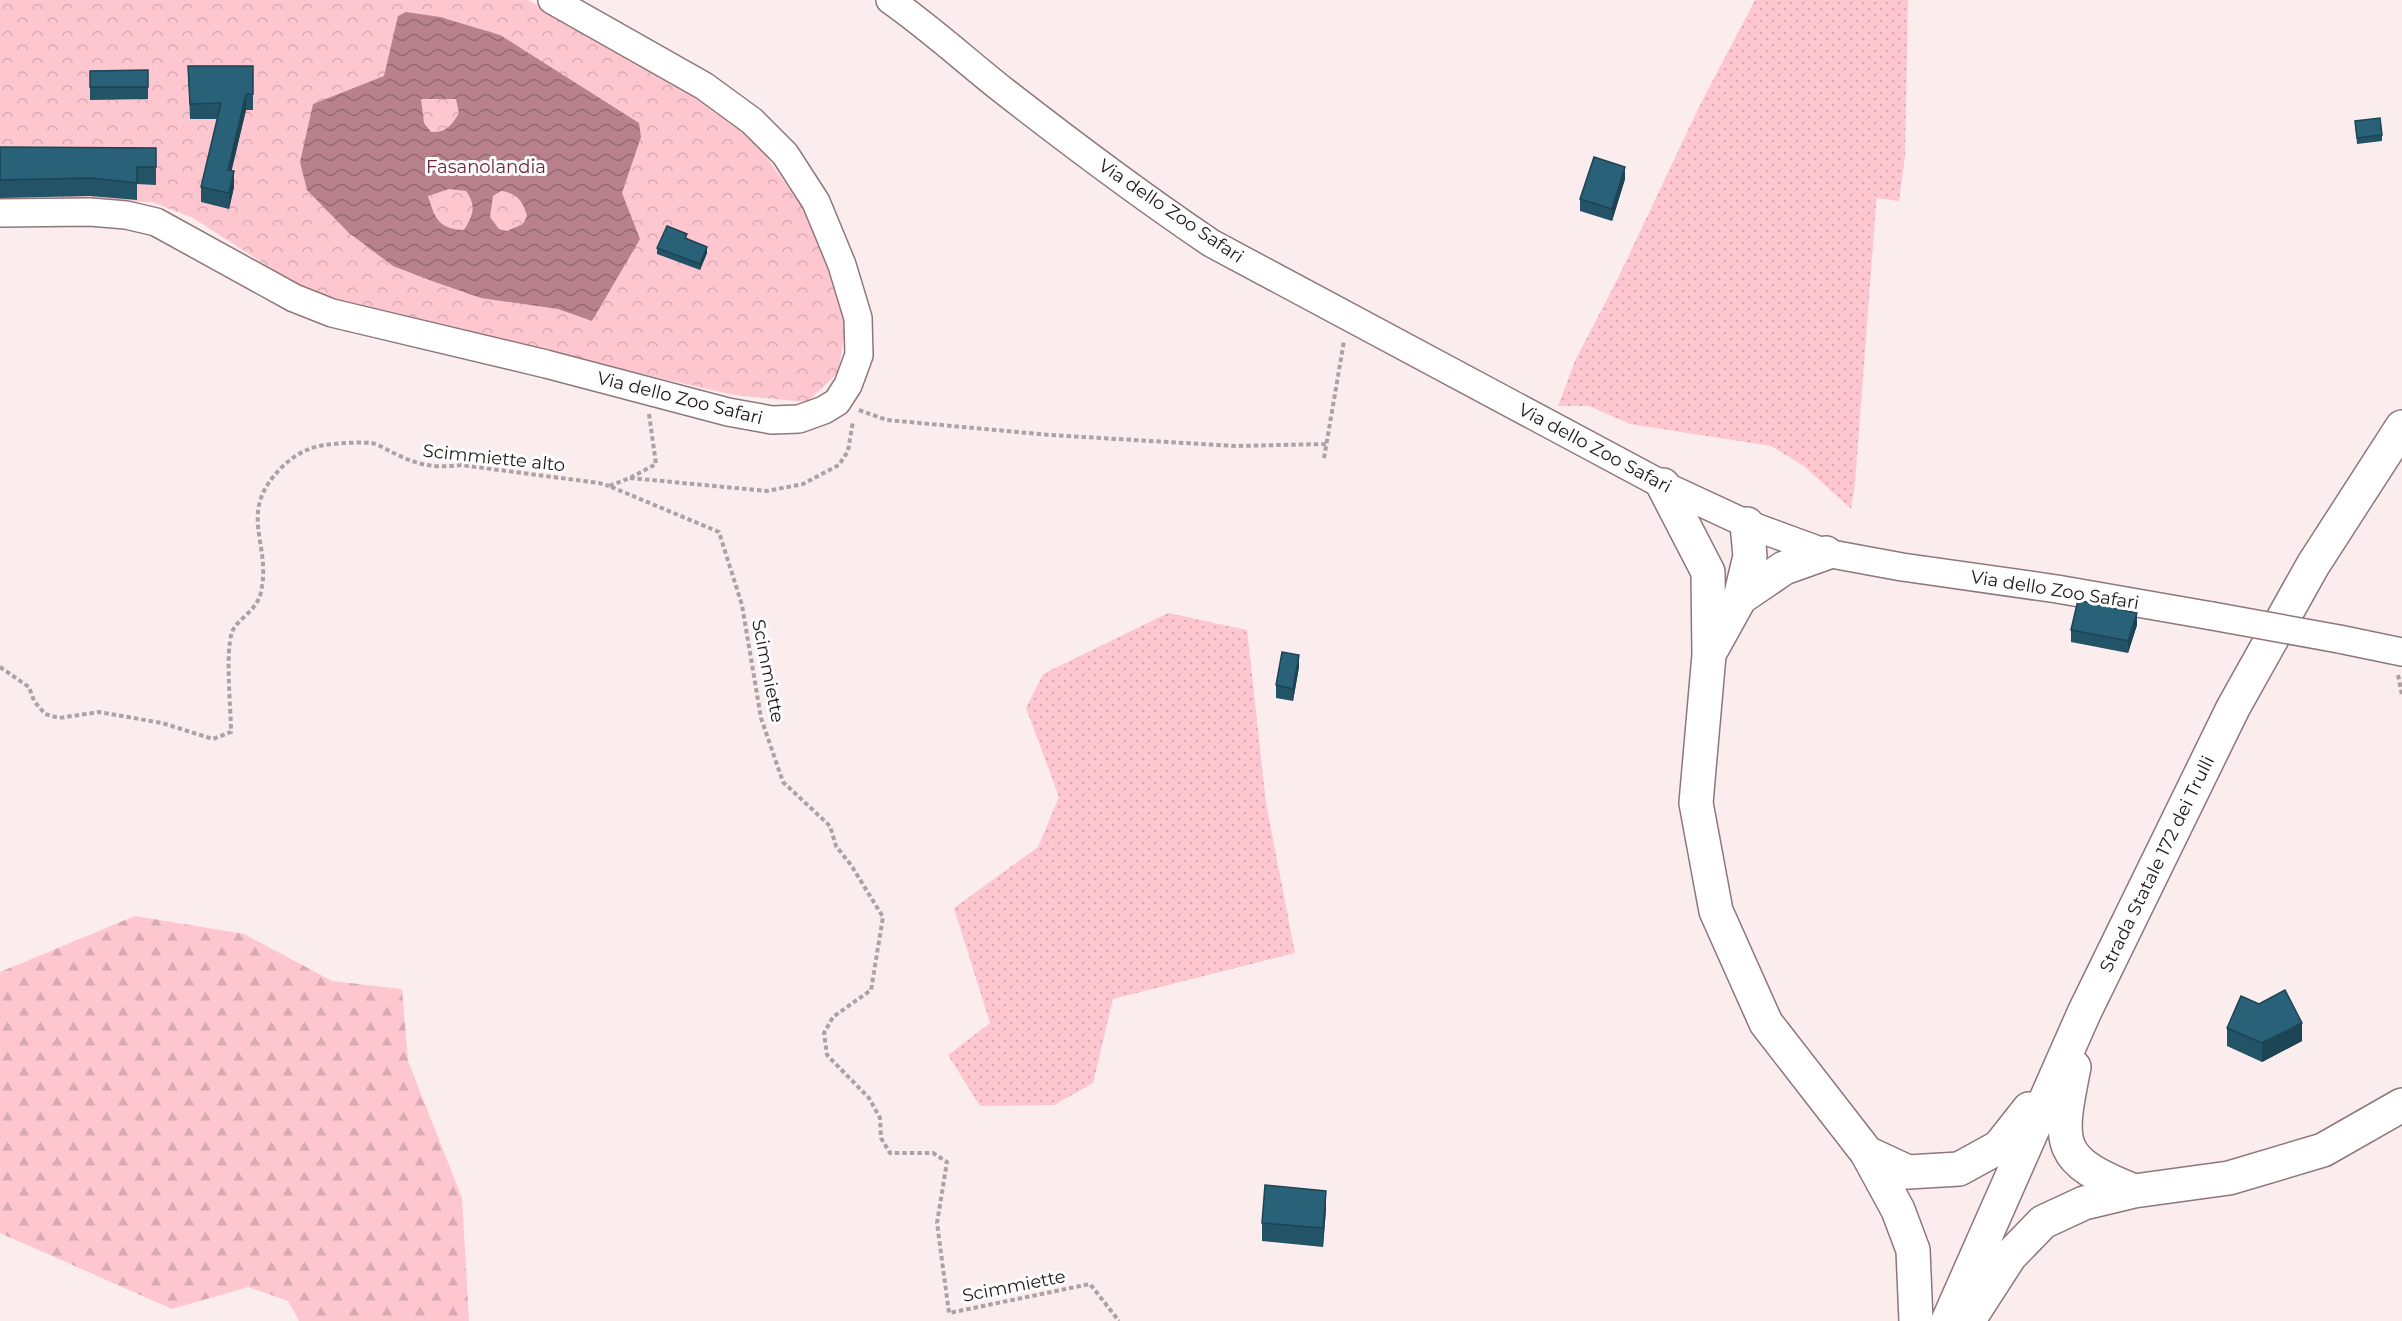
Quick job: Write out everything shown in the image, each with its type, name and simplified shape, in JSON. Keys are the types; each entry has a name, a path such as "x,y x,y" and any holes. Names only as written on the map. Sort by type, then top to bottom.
{"main road":[{"name":"Strada Statale 172 dei Trulli","path":"1948,1321 2084,1013 2233,708 2313,565 2402,427"},
{"path":"1663,485 1708,572 1708,655 1696,803 1716,911 1766,1023 1867,1153 1898,1210 1913,1250 1916,1321"},
{"path":"1708,572 1723,544 1747,524"},
{"path":"1708,655 1740,598 1750,556 1747,524"},
{"path":"1740,598 1784,568 1826,553"},
{"path":"2084,1013 2064,1125 2067,1146 2077,1162 2097,1176 2134,1191"},
{"path":"1867,1153 1908,1172 1959,1169 1999,1147 2058,1073"},
{"path":"1968,1321 2010,1256 2043,1222 2084,1203 2134,1191 2229,1178 2323,1150 2402,1106"}],"street":[{"path":"552,0 704,86 752,121 785,154 816,201 842,266 858,318 859,355 848,385 845,405"},
{"name":"Via dello Zoo Safari","path":"890,0 1003,90 1149,201 1211,243 1663,485 1747,524 1826,553 1902,567 2057,589 2402,652"},
{"name":"Via dello Zoo Safari","path":"0,213 90,212 126,215 156,222 294,298 332,314 728,412 772,420 799,419 845,405"}],"path":[{"path":"1324,458 1348,317"},
{"path":"609,486 656,464 645,390"},
{"path":"630,478 767,491 803,484 839,465 848,452 845,405 887,420 1050,435 1235,446 1327,444"},
{"name":"Scimmiette alto","path":"0,667 28,687 34,701 45,714 59,718 99,712 162,723 213,740 231,732 229,663 232,631 253,610 261,593 263,566 258,526 258,502 270,479 287,462 307,449 326,445 372,443 418,465 440,467 461,465 609,486"},
{"name":"Scimmiette","path":"609,486 719,532 742,605 761,718 783,782 830,826 836,846 851,865 883,917 871,990 833,1017 824,1033 827,1055 869,1098 880,1118 881,1138 890,1153 933,1153 947,1162 937,1223 949,1313 1090,1284 1119,1321"}],"green space":[{"name":"Fasanolandia","path":"0,0 528,0 671,79 751,135 810,218 847,320 838,373 807,402 734,395 332,303 299,286 193,218 152,202 0,201"},
{"path":"1755,0 1908,0 1905,156 1899,201 1877,198 1855,483 1851,509 1804,466 1771,446 1630,424 1589,406 1558,406 1575,361 1618,278 1699,107"},
{"path":"1168,613 1247,630 1266,803 1295,953 1113,999 1093,1083 1054,1105 980,1106 948,1055 990,1023 954,908 1038,847 1059,797 1026,708 1043,674"},
{"path":"135,916 244,934 332,981 402,989 408,1061 462,1198 469,1321 299,1321 288,1301 248,1287 172,1309 0,1233 0,972"}],"water":[{"path":"406,12 440,17 500,35 639,123 641,137 622,193 640,239 592,321 558,309 481,298 393,266 349,233 307,190 300,162 313,104 384,76 398,16","holes":["421,99 456,99 459,113 448,127 441,131 431,132 424,123","449,189 466,191 472,201 473,210 464,230 443,225 436,217 428,196","501,191 518,199 524,206 527,216 523,224 507,231 499,229 490,217 493,196"]}],"building":[{"path":"188,66 253,66 253,94 246,94 228,170 234,171 229,193 201,187 221,103 190,104"},
{"path":"148,70 148,87 90,87 90,71"},
{"path":"2380,118 2382,135 2357,138 2355,121"},
{"path":"0,147 156,148 156,167 137,167 137,183 90,178 0,180"},
{"path":"1594,157 1625,167 1612,209 1580,199"},
{"path":"667,226 687,234 685,238 707,247 700,264 657,248"},
{"path":"2078,600 2137,613 2128,641 2071,630"},
{"path":"1282,652 1299,655 1293,689 1276,685"},
{"path":"2285,990 2302,1023 2262,1043 2227,1028 2241,996 2259,1004"},
{"path":"1265,1185 1326,1191 1323,1228 1262,1223"}]}
